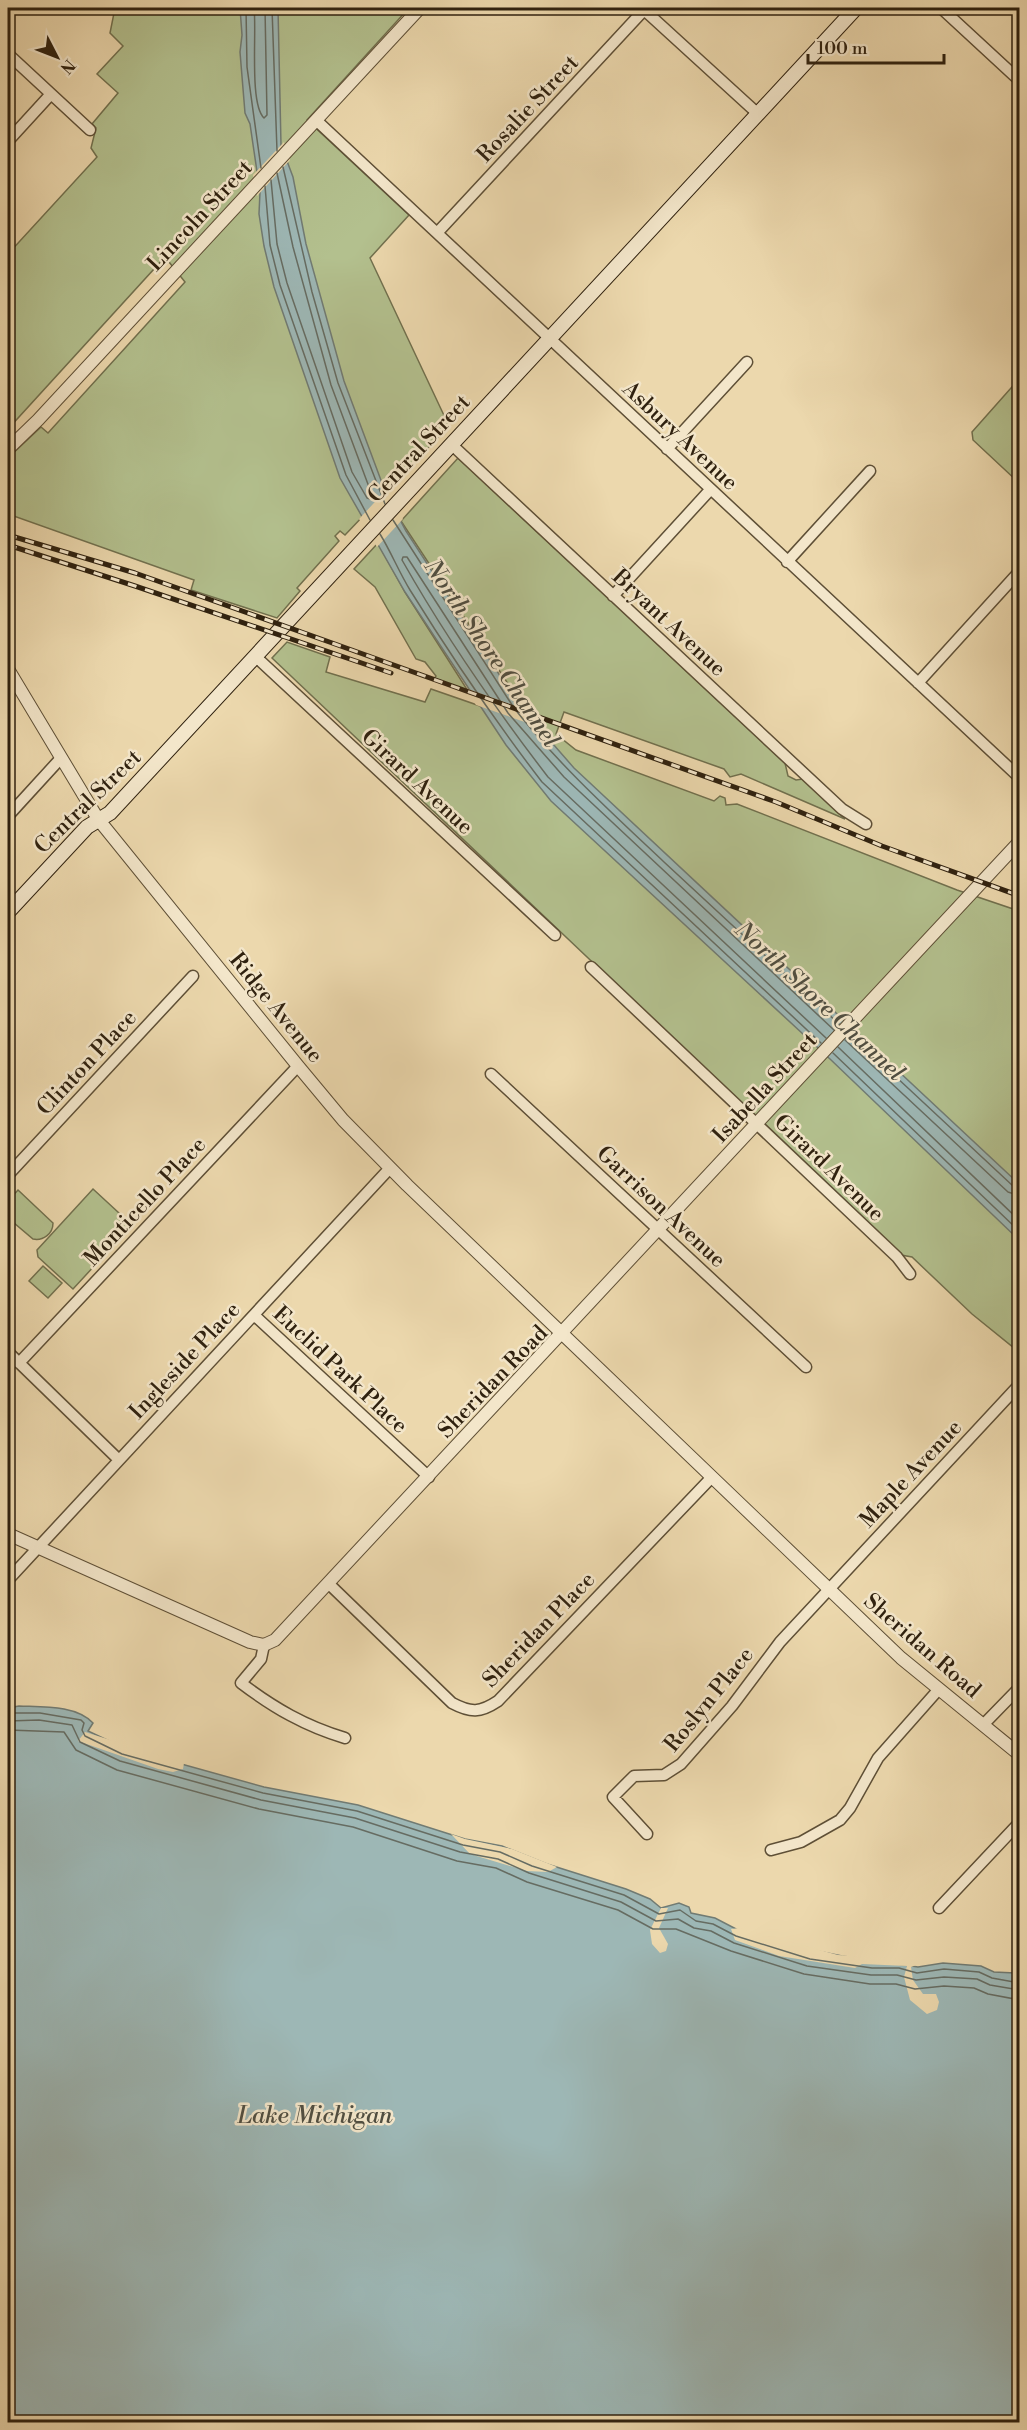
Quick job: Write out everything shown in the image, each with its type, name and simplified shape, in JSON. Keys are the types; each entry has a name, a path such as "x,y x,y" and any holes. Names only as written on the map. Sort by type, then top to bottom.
{"main road":[{"name":"Central Street","path":"8,912 87,827 110,813 856,8"}],"street":[{"name":"Lincoln Street","path":"8,449 23,437 419,8"},
{"path":"940,8 1020,81"},
{"path":"643,9 758,113"},
{"name":"Rosalie Street","path":"437,233 643,9"},
{"path":"8,54 90,130"},
{"path":"8,141 51,94"},
{"name":"Asbury Avenue","path":"316,120 1020,778"},
{"path":"667,449 747,362"},
{"name":"Bryant Avenue","path":"451,444 842,809 866,824"},
{"path":"788,562 870,471"},
{"path":"613,596 710,490"},
{"path":"918,683 1018,575"},
{"name":"Girard Avenue","path":"255,656 555,935"},
{"name":"Ridge Avenue","path":"8,669 98,819 297,1066 390,1168 562,1334"},
{"path":"8,816 61,758"},
{"name":"Isabella Street","path":"562,1334 1020,842"},
{"name":"Girard Avenue","path":"591,967 897,1257 910,1274"},
{"name":"Clinton Place","path":"8,1175 193,976"},
{"name":"Monticello Place","path":"20,1363 297,1066"},
{"name":"Garrison Avenue","path":"491,1074 806,1367"},
{"name":"Ingleside Place","path":"8,1580 390,1168"},
{"name":"Euclid Park Place","path":"254,1315 429,1477"},
{"name":"Sheridan Road","path":"264,1645 275,1640 285,1630 562,1334 828,1589 939,1689 1020,1755"},
{"path":"8,1352 118,1459"},
{"name":"Maple Avenue","path":"828,1589 1020,1384"},
{"name":"Sheridan Place","path":"329,1584 452,1703 466,1711 483,1712 498,1701 712,1478"},
{"path":"8,1534 250,1642 264,1645 261,1659 241,1683 289,1716 316,1730 345,1738"},
{"name":"Roslyn Place","path":"647,1834 613,1797 634,1776 664,1775 681,1764 737,1699 780,1642 828,1589"},
{"path":"983,1725 1020,1687"},
{"path":"771,1850 801,1842 840,1820 850,1808 883,1752 939,1689"},
{"path":"939,1908 1020,1822"}],"green space":[{"path":"115,8 408,9 307,120 409,215 370,258 449,426 345,535 340,531 335,536 339,541 297,588 300,591 277,618 191,590 194,580 8,514 8,458 41,427 48,433 185,282 165,257 8,429 8,254 97,157 91,148 96,128 92,124 118,93 97,74 123,46 110,33"},
{"path":"1019,379 1019,483 973,440 972,432"},
{"path":"458,458 785,763 788,776 796,780 803,779 845,819 741,774 730,777 724,769 564,712 556,734 576,750 714,801 720,796 725,798 726,805 737,804 957,890 1019,911 1019,1352 972,1314 912,1257 901,1255 272,658 287,642 330,657 326,672 425,702 431,689 535,725 401,521"},
{"path":"378,543 405,592 468,691 434,679 436,676 425,662 416,659 375,587 354,569"},
{"path":"93,1189 132,1225 73,1289 38,1257 37,1250"},
{"path":"18,1190 53,1223 51,1230 44,1238 33,1239 14,1223 8,1223 8,1201"},
{"path":"43,1266 62,1283 48,1298 29,1281"}],"water":[{"name":"North Shore Channel","path":"240,8 278,8 281,145 293,177 306,244 344,381 385,491 406,531 519,705 574,768 1019,1184 1019,1240 830,1059 551,801 506,745 405,592 340,478 274,287 259,214 260,192 250,124 245,113 240,52 242,35"},
{"name":"Lake Michigan","path":"48,1707 78,1713 93,1723 88,1731 124,1748 264,1787 358,1805 465,1839 502,1846 547,1864 626,1889 650,1899 661,1908 679,1903 689,1907 691,1913 715,1918 738,1930 803,1948 918,1967 943,1963 981,1966 994,1972 1015,1973 1020,1979 1019,2422 8,2422 8,1708"}],"pier":[{"path":"284,142 290,160 257,196 253,175"},
{"path":"387,489 403,519 377,547 359,519"},
{"path":"468,689 527,710 542,728 476,705 465,690"},
{"path":"85,1732 184,1763 183,1769 173,1772 158,1769 78,1741"},
{"path":"451,1834 512,1849 557,1867 548,1872 527,1871 470,1854"},
{"path":"661,1908 668,1908 659,1928 668,1944 666,1951 660,1953 652,1944 650,1930"},
{"path":"739,1928 838,1955 901,1959 922,1963 911,1967 913,1980 923,1994 936,1994 939,2002 937,2010 927,2014 910,2000 904,1977 907,1966 862,1964 855,1968 779,1956 735,1940 731,1929"}],"railway":[{"path":"8,535 135,573 335,644 776,802 882,846 1020,896"},
{"path":"8,545 391,673"}]}
